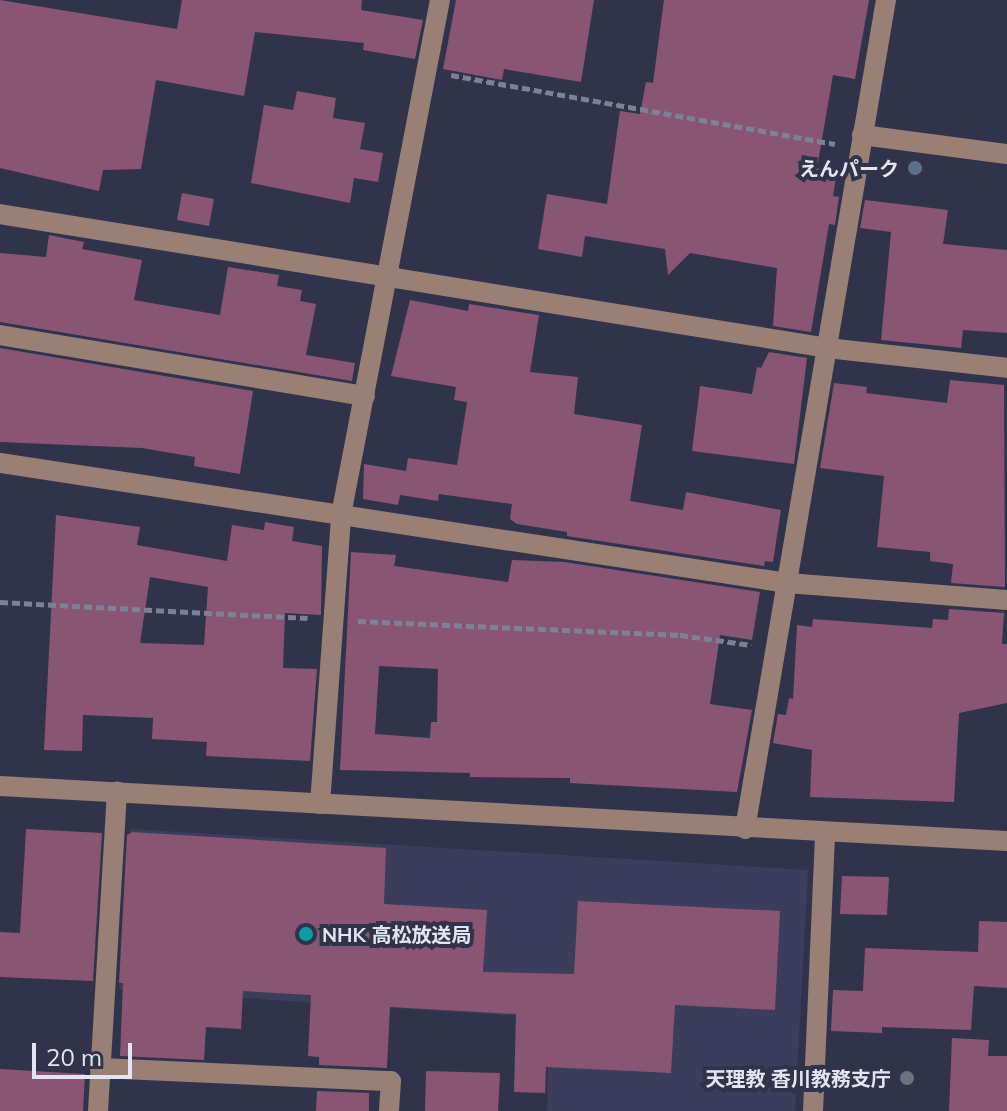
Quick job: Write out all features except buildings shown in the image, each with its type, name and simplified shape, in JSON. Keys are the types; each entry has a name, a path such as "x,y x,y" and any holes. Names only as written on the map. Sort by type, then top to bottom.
{"street":[{"path":"320,804 341,515 440,0"},
{"path":"745,829 886,0"},
{"path":"861,142 1007,154"},
{"path":"0,214 386,279 827,348 1007,368"},
{"path":"0,335 365,396"},
{"path":"0,463 787,583 1007,600"},
{"path":"0,786 1007,841"},
{"path":"98,1111 117,792"},
{"path":"813,1111 825,833"},
{"path":"100,1068 391,1081 389,1111"}],"path":[{"path":"426,71 861,142"},
{"path":"0,602 680,635 776,649"}],"shaded area":[{"path":"130,829 808,870 795,1111 547,1111 549,1018 119,990"}],"place":[{"name":"えんパーク","path":"915,168"},
{"name":"NHK 高松放送局","path":"306,934"},
{"name":"天理教 香川教務支庁","path":"907,1078"}]}
